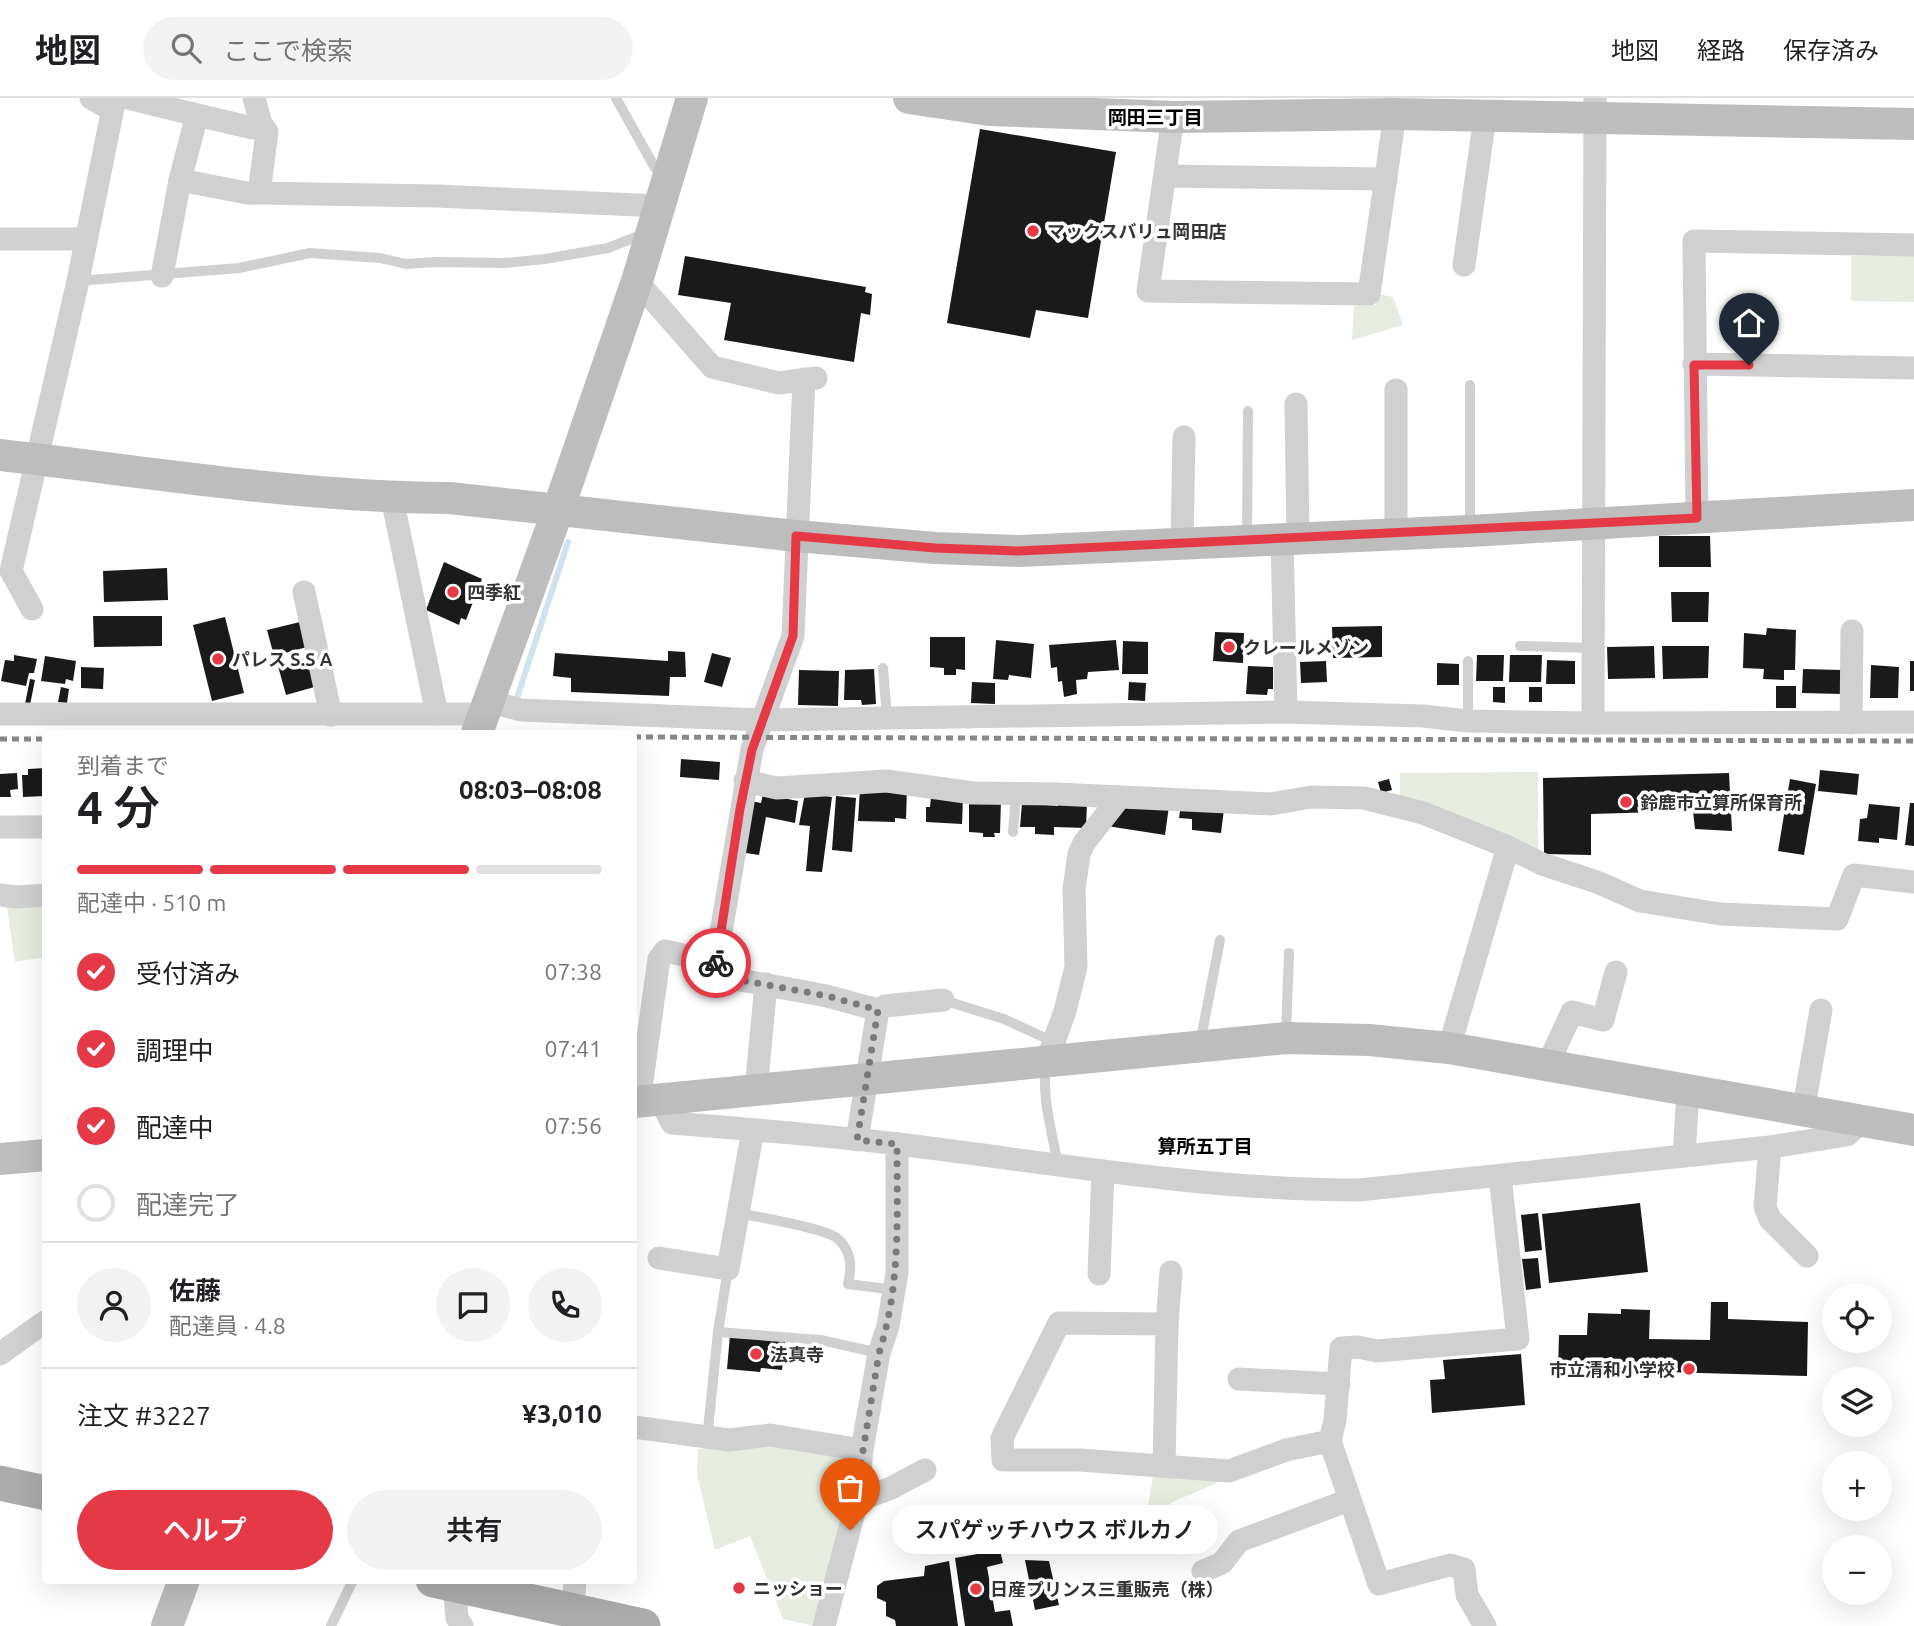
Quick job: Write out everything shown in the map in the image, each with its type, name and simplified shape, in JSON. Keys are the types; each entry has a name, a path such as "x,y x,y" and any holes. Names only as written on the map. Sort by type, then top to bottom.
{"main road":[{"path":"0,1483 42,1492"},
{"path":"465,1584 574,1596 643,1626"}],"street":[{"path":"91,98 197,115 253,128 261,124"},
{"path":"254,98 261,124 267,132 258,193"},
{"path":"482,716 558,510 637,281 692,98"},
{"path":"909,98 989,110 1024,104 1172,117 1395,114 1485,117 1595,108 1914,124"},
{"path":"32,609 11,571 118,102"},
{"path":"1593,723 1595,108"},
{"path":"1172,117 1149,290 1369,294 1395,114"},
{"path":"162,276 180,180 197,115"},
{"path":"1464,265 1485,117"},
{"path":"1165,176 1386,179"},
{"path":"180,180 247,193 437,196 656,218"},
{"path":"0,239 86,239"},
{"path":"1697,518 1694,241 1914,245"},
{"path":"637,281 712,367 779,383 811,378 796,536 793,636 755,737 745,781 716,962 724,977 827,996 878,1010 885,1006 943,1000"},
{"path":"1694,365 1914,368"},
{"path":"1396,390 1396,534"},
{"path":"1286,712 1296,404"},
{"path":"1182,544 1184,437"},
{"path":"0,455 392,498 449,498 796,536 935,548 1019,551 1470,531 1914,505"},
{"path":"392,498 437,714"},
{"path":"304,592 331,715"},
{"path":"1851,723 1852,631"},
{"path":"0,714 482,716 521,710 762,720 1286,712 1593,723 1914,722"},
{"path":"745,781 777,788 887,781 973,793 1271,804 1311,797 1363,798 1423,813 1508,847 1542,864 1597,882 1640,901 1720,914 1837,919 1854,875 1914,882"},
{"path":"1051,1051 1076,967 1074,889 1079,853 1120,797"},
{"path":"0,827 42,827"},
{"path":"1449,1048 1508,847"},
{"path":"0,895 42,895"},
{"path":"644,1101 659,959 665,951 716,962"},
{"path":"1546,1066 1572,1012 1603,1020 1616,972"},
{"path":"756,1090 766,984"},
{"path":"857,1140 878,1010"},
{"path":"1803,1112 1821,1010"},
{"path":"644,1101 866,1080 1051,1051 1200,1046 1286,1038 1369,1040 1449,1048 1914,1130"},
{"path":"1684,1156 1688,1091"},
{"path":"644,1101 672,1123 897,1144 1103,1171 1292,1190 1359,1190 1770,1147 1847,1135 1862,1122"},
{"path":"659,1258 728,1269 753,1130"},
{"path":"824,1626 857,1501 862,1450 879,1353 895,1290 897,1144"},
{"path":"1770,1147 1765,1207 1770,1219 1807,1256"},
{"path":"0,1159 42,1155"},
{"path":"1099,1274 1103,1171"},
{"path":"1485,1626 1467,1595 1464,1569 1450,1565 1379,1584 1330,1441 1335,1420 1341,1348 1357,1347 1377,1351 1518,1339 1500,1176"},
{"path":"1164,1465 1167,1324 1171,1272"},
{"path":"1167,1324 1059,1323 1002,1438 1003,1460 1080,1460 1229,1471 1286,1450 1330,1441"},
{"path":"0,1354 42,1324"},
{"path":"1239,1379 1339,1384"},
{"path":"637,1427 707,1439 770,1436 862,1450"},
{"path":"857,1501 891,1488 925,1470"},
{"path":"1203,1571 1222,1563 1239,1541 1349,1500"},
{"path":"167,1626 183,1584"},
{"path":"448,1584 457,1618 462,1626"}],"lane":[{"path":"616,98 655,168 670,173"},
{"path":"78,281 239,268 310,253 380,258 406,264 505,263 545,259 608,248 656,218"},
{"path":"1470,385 1470,531"},
{"path":"1247,541 1248,411"},
{"path":"1520,646 1593,648"},
{"path":"1468,661 1468,720"},
{"path":"883,668 887,718"},
{"path":"1013,832 1016,794"},
{"path":"1200,1046 1220,940"},
{"path":"1286,1038 1289,953"},
{"path":"943,1000 1004,1018 1051,1051 1045,1073 1058,1165"},
{"path":"738,1213 832,1235 848,1251 852,1268 848,1284 895,1290"},
{"path":"707,1439 718,1332 728,1269"},
{"path":"718,1332 821,1340 879,1353"},
{"path":"331,1626 351,1584"}],"shaded area":[{"path":"1851,256 1914,256 1914,302 1851,301"},
{"path":"1378,294 1393,297 1403,325 1352,340 1354,306 1376,305"},
{"path":"1538,772 1538,854 1400,799 1400,773"},
{"path":"42,905 42,958 15,962 7,907"},
{"path":"771,1440 859,1459 814,1626 783,1619 750,1536 715,1550 697,1474 698,1449"},
{"path":"1153,1475 1224,1480 1172,1502 1153,1521 1145,1525"}],"building":[{"name":"マックスバリュ岡田店","path":"980,129 1116,152 1088,318 1036,310 1030,338 947,323"},
{"path":"685,256 866,287 865,292 872,294 870,315 861,313 854,362 724,340 731,303 678,295"},
{"path":"1659,536 1710,536 1711,567 1659,567"},
{"path":"444,562 482,579 466,620 461,618 459,625 426,610"},
{"path":"167,568 168,600 104,602 103,571"},
{"path":"1671,592 1709,592 1708,622 1672,622"},
{"path":"93,616 162,616 162,646 94,647"},
{"name":"パレス S.S A","path":"225,617 244,693 212,701 193,625"},
{"path":"300,622 307,647 274,656 267,630"},
{"path":"1382,626 1382,657 1333,658 1332,627"},
{"path":"1767,628 1796,630 1795,670 1784,670 1784,680 1763,679 1764,669 1743,668 1744,633 1766,635"},
{"name":"クレールメゾン","path":"1215,632 1244,633 1243,663 1213,661"},
{"path":"930,637 965,637 965,670 956,669 956,675 944,675 944,668 930,667"},
{"path":"996,640 1034,644 1031,678 1009,675 1008,680 993,679"},
{"path":"1116,640 1119,670 1088,672 1087,679 1076,680 1077,694 1064,697 1062,681 1058,682 1057,667 1051,668 1049,645"},
{"path":"1123,641 1148,642 1148,674 1122,674"},
{"path":"1654,646 1655,678 1608,679 1607,647"},
{"path":"1662,646 1709,646 1708,678 1663,679"},
{"path":"668,651 685,652 686,677 670,677 669,696 571,692 571,678 553,676 555,653 668,661"},
{"path":"712,653 731,658 722,687 704,682"},
{"path":"14,655 37,659 34,673 29,673 26,686 1,681 5,660 14,661"},
{"path":"1477,655 1504,655 1503,681 1476,681"},
{"path":"1510,655 1542,655 1541,682 1509,682"},
{"path":"45,656 76,661 73,681 66,679 65,684 41,681"},
{"path":"310,657 318,686 286,695 278,666"},
{"path":"1547,660 1575,661 1575,684 1546,684"},
{"path":"1326,661 1327,682 1301,683 1300,662"},
{"path":"1910,661 1914,661 1914,691 1910,691"},
{"path":"1437,663 1459,664 1459,685 1437,685"},
{"path":"1871,665 1899,667 1898,698 1870,698"},
{"path":"1248,666 1273,667 1273,689 1268,689 1267,695 1246,694"},
{"path":"81,667 104,668 103,689 81,688"},
{"path":"874,669 876,704 862,705 861,700 844,700 845,670"},
{"path":"1803,669 1842,670 1841,694 1802,693"},
{"path":"799,670 839,671 838,706 798,705"},
{"path":"30,679 35,680 30,705 25,704"},
{"path":"972,682 995,683 995,704 971,703"},
{"path":"1129,682 1146,683 1145,701 1128,700"},
{"path":"1776,686 1796,686 1796,708 1776,708"},
{"path":"61,687 69,689 67,703 58,702"},
{"path":"1493,687 1505,687 1505,703 1493,702"},
{"path":"1529,687 1542,687 1542,702 1529,702"},
{"path":"681,759 720,762 719,780 680,777"},
{"path":"42,768 42,796 23,797 22,775 28,775 28,769"},
{"path":"1820,770 1859,774 1857,795 1818,791"},
{"path":"17,773 18,789 10,790 11,797 0,797 0,774"},
{"path":"1729,773 1732,831 1695,829 1693,811 1591,814 1591,855 1544,854 1543,778"},
{"path":"1389,779 1392,790 1381,793 1378,782"},
{"path":"1790,779 1816,784 1804,855 1778,851"},
{"path":"860,788 907,789 906,819 895,818 895,822 858,821"},
{"path":"805,793 832,797 822,872 806,871 810,826 799,825"},
{"path":"763,794 798,801 795,823 766,817 759,855 739,852 751,801 761,803"},
{"path":"836,796 856,798 852,852 832,850"},
{"path":"931,797 963,798 962,824 926,822 926,807 930,807"},
{"path":"969,800 1001,800 1000,833 994,833 995,837 983,837 983,833 969,832"},
{"path":"1058,800 1087,802 1086,828 1054,827 1054,835 1035,834 1035,827 1020,827 1022,803 1058,806"},
{"path":"1910,803 1914,803 1914,846 1905,845"},
{"path":"1181,804 1224,809 1221,833 1192,830 1192,819 1179,818"},
{"path":"1869,804 1900,807 1897,840 1879,838 1879,843 1858,841 1860,819 1867,818"},
{"path":"1125,805 1169,806 1165,835 1107,826"},
{"path":"1640,1203 1648,1272 1549,1283 1542,1214"},
{"path":"1538,1213 1542,1250 1525,1252 1521,1215"},
{"path":"1538,1258 1541,1288 1526,1290 1522,1259"},
{"path":"1711,1302 1728,1302 1728,1319 1808,1322 1807,1376 1558,1369 1559,1335 1587,1335 1588,1313 1621,1314 1621,1309 1650,1310 1649,1339 1710,1340"},
{"name":"法真寺","path":"730,1335 785,1341 782,1370 761,1368 760,1372 727,1369"},
{"path":"1521,1354 1525,1405 1432,1413 1430,1380 1445,1379 1443,1360"},
{"name":"日産プリンス三重販売（株）","path":"1000,1550 1003,1563 987,1567 995,1612 1010,1610 1013,1626 965,1626 955,1558"},
{"path":"1025,1560 1049,1561 1059,1605 1035,1610"},
{"path":"949,1561 958,1626 896,1626 895,1620 886,1616 886,1602 877,1598 877,1586 884,1581 924,1576 925,1566"}],"waterway":[{"path":"517,698 568,542"}],"railway":[{"path":"637,737 1914,741"},
{"path":"0,739 42,739"}],"way so far":[{"path":"716,963 724,977 827,996 878,1010 857,1140 897,1144 897,1273 888,1326 879,1353 862,1450 857,1501 850,1530"}],"place":[{"name":"マックスバリュ岡田店","path":"1033,231"},
{"name":"四季紅","path":"453,592"},
{"name":"クレールメゾン","path":"1229,647"},
{"name":"パレス S.S A","path":"218,659"},
{"name":"鈴鹿市立算所保育所","path":"1626,802"},
{"name":"法真寺","path":"756,1354"},
{"name":"市立清和小学校","path":"1689,1369"},
{"name":"スパゲッチハウス ボルカノ","path":"850,1530"},
{"name":"ニッショー","path":"739,1588"},
{"name":"日産プリンス三重販売（株）","path":"976,1589"}],"district":[{"name":"岡田三丁目","path":"1155,117"},
{"name":"算所五丁目","path":"1205,1146"}],"route":[{"path":"716,963 740,809 755,737 793,636 796,536 935,548 1019,551 1697,518 1694,365 1749,365"}]}
